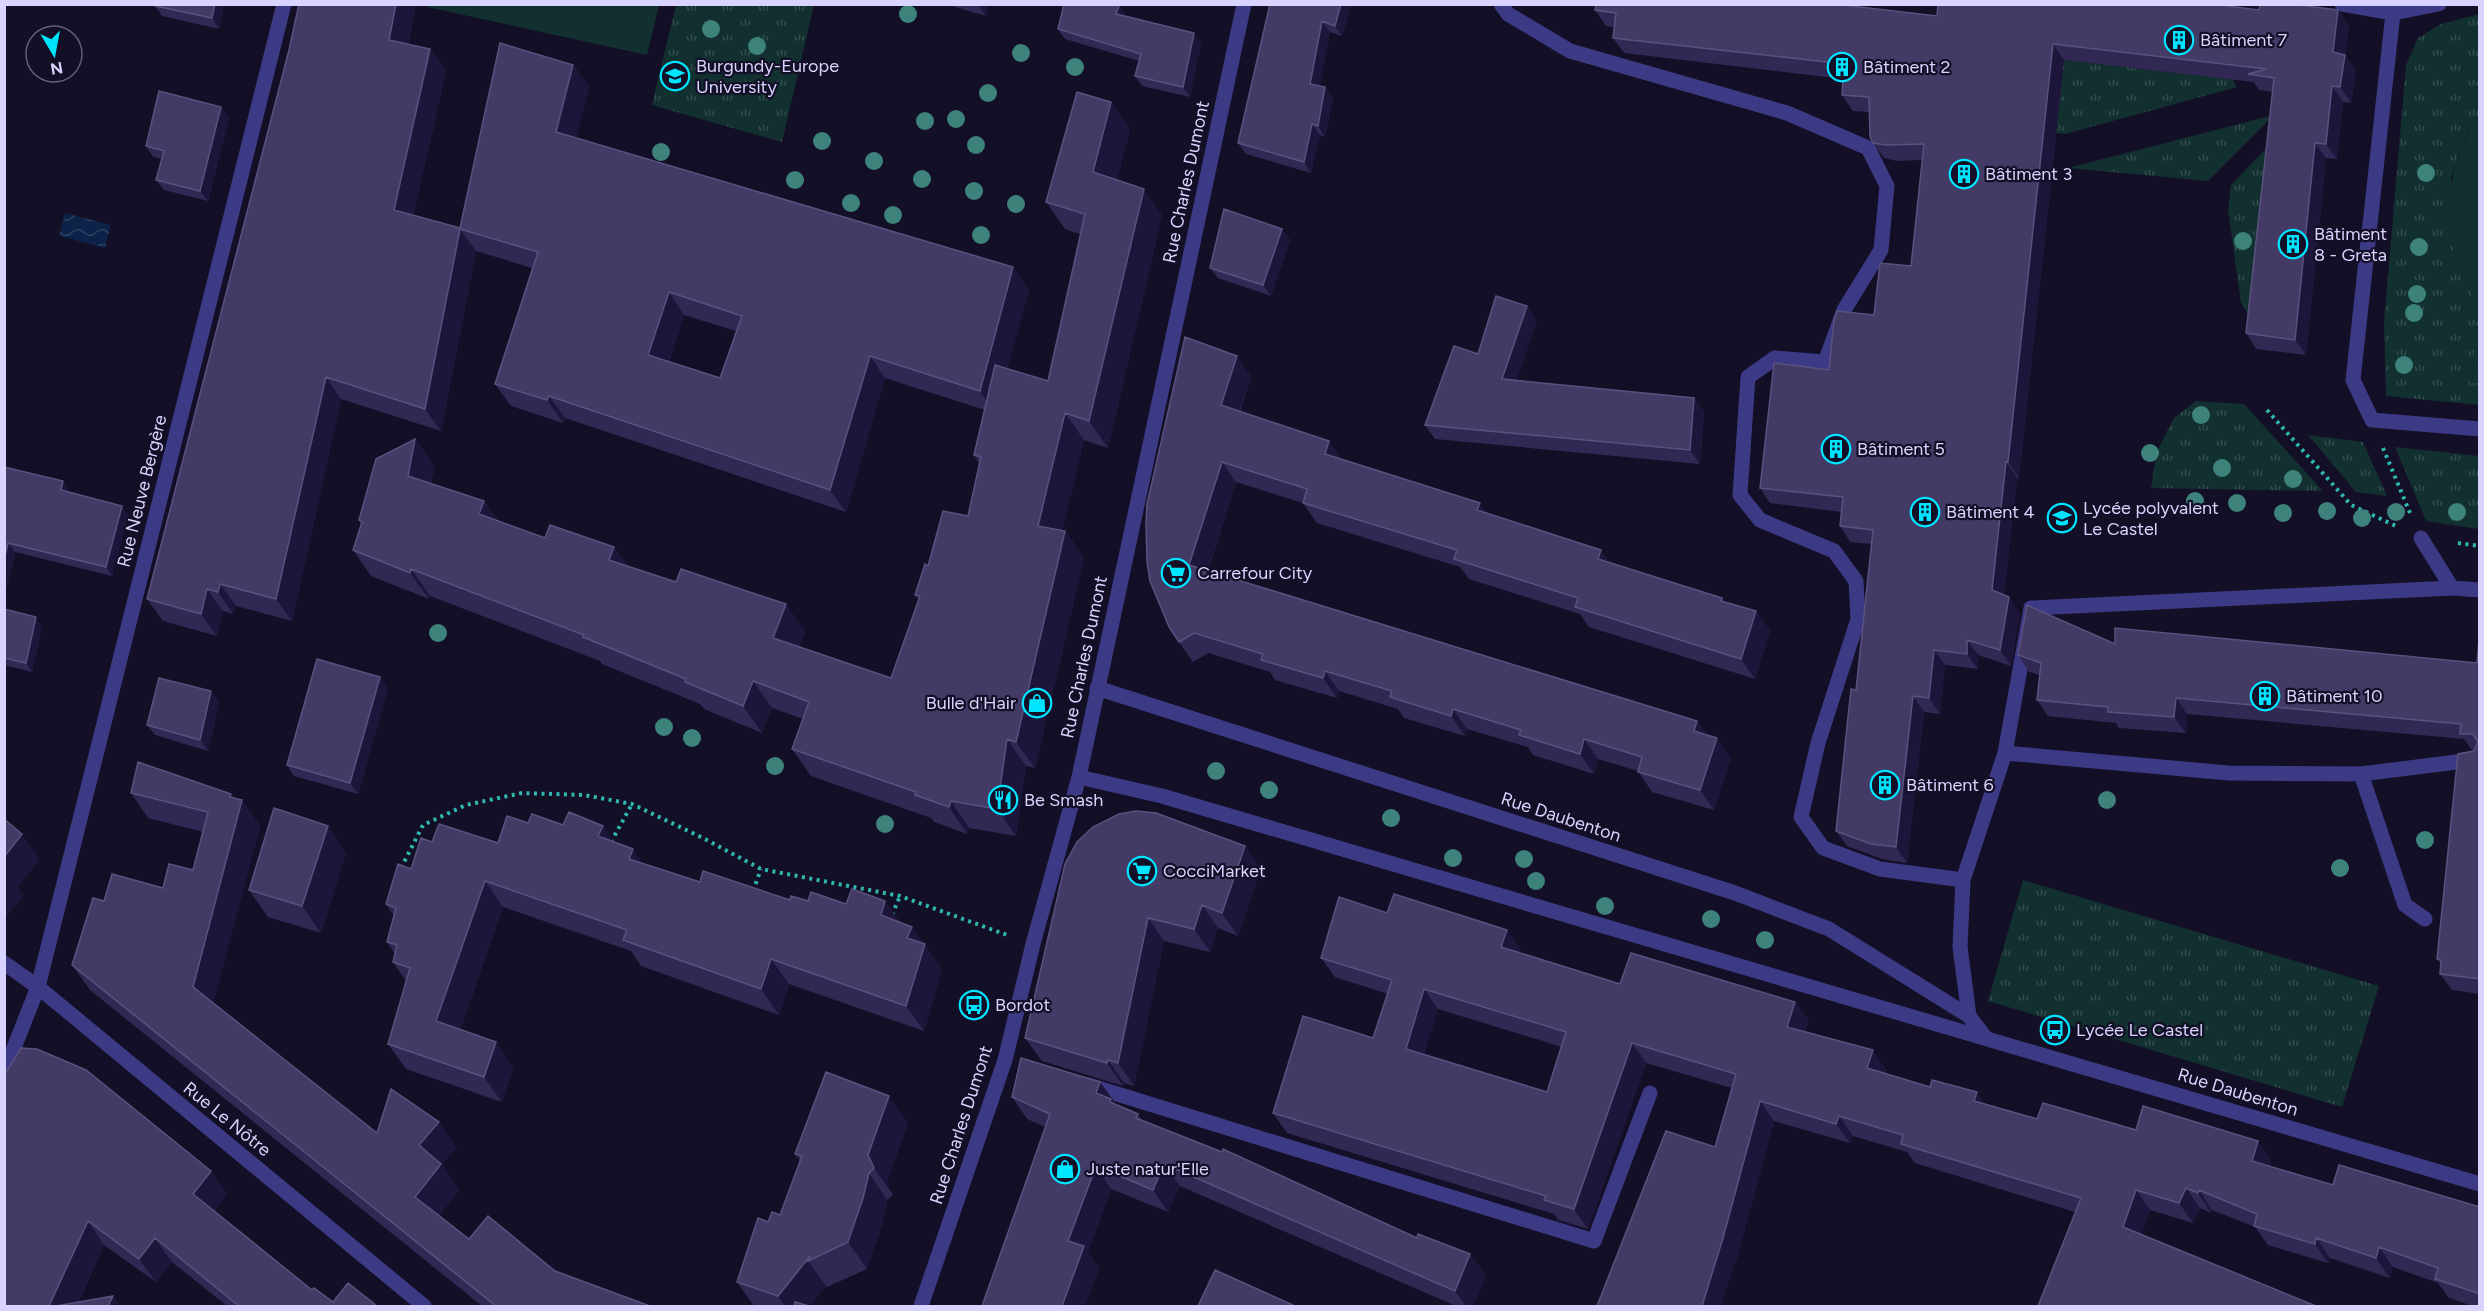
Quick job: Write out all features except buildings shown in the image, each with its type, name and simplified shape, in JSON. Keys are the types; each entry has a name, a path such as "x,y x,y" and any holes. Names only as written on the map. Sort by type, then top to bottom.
{"street":[{"name":"Rue Neuve Bergère","path":"4,1072 38,987 284,4"},
{"name":"Rue Charles Dumont","path":"921,1306 1005,1060 1033,944 1079,777 1244,4"},
{"path":"1501,4 1508,14 1570,51 1787,113 1868,148 1887,186 1881,250 1844,310 1825,362 1775,358 1748,377 1740,495 1760,520 1834,551 1856,581 1858,619 1818,743 1801,817 1823,848 1880,869 1963,879"},
{"path":"2342,4 2393,13 2439,4"},
{"path":"2393,13 2353,380 2372,420 2480,429"},
{"path":"2421,538 2452,588"},
{"path":"1969,1016 1960,947 1963,879 2005,753 2031,608 2452,588 2480,590"},
{"name":"Rue Daubenton","path":"1097,688 1735,893 1829,929 1969,1016 1985,1037"},
{"path":"2005,753 2229,773 2361,774 2480,759"},
{"path":"2361,774 2405,905 2425,919"},
{"name":"Rue Daubenton","path":"1079,777 1174,800 2480,1184"},
{"name":"Rue Le Nôtre","path":"4,963 38,987 424,1306"},
{"path":"1005,1060 1021,1064"},
{"path":"1078,1082 1594,1241 1650,1093"}],"path":[{"path":"2267,410 2351,505 2421,538 2480,546"},
{"path":"2372,420 2421,538"},
{"path":"400,869 423,825 466,806 522,793 584,795 632,804 761,869 900,896 1033,944"},
{"path":"609,846 632,804"},
{"path":"752,897 761,869"},
{"path":"890,921 900,896"}],"green space":[{"path":"428,4 659,5 647,55 427,7"},
{"path":"676,5 814,5 782,142 652,105"},
{"path":"2479,14 2479,114 2465,139 2451,178 2455,254 2463,277 2479,307 2479,346 2475,346 2472,383 2479,383 2479,405 2386,396 2384,323 2406,65 2418,38 2441,24"},
{"path":"2064,60 2232,79 2237,87 2065,134 2055,133"},
{"path":"2479,114 2479,307 2465,283 2456,258 2450,234 2449,210 2451,186 2457,162 2466,138"},
{"path":"2274,115 2208,181 2068,168"},
{"path":"2281,133 2258,329 2241,303 2228,210 2231,185"},
{"path":"2475,346 2479,346 2479,383 2472,383"},
{"path":"2196,401 2244,404 2323,491 2151,488 2157,451 2174,418"},
{"path":"2308,435 2363,442 2387,496 2356,492"},
{"path":"2395,447 2479,456 2479,529 2426,521"},
{"path":"2023,880 2379,986 2342,1107 1988,1001"}],"water":[{"path":"65,213 111,225 105,248 59,236"}],"place":[{"name":"Bâtiment 7","path":"2179,40"},
{"name":"Bâtiment 2","path":"1842,67"},
{"name":"Burgundy-Europe University","path":"675,76"},
{"name":"Bâtiment 3","path":"1964,174"},
{"name":"Bâtiment 8 - Greta","path":"2293,244"},
{"name":"Bâtiment 5","path":"1836,449"},
{"name":"Bâtiment 4","path":"1925,512"},
{"name":"Lycée polyvalent Le Castel","path":"2062,518"},
{"name":"Carrefour City","path":"1176,573"},
{"name":"Bâtiment 10","path":"2265,696"},
{"name":"Bulle d'Hair","path":"1037,703"},
{"name":"Bâtiment 6","path":"1885,785"},
{"name":"Be Smash","path":"1003,800"},
{"name":"CocciMarket","path":"1142,871"},
{"name":"Bordot","path":"974,1005"},
{"name":"Lycée Le Castel","path":"2055,1030"},
{"name":"Juste natur'Elle","path":"1065,1169"}]}
